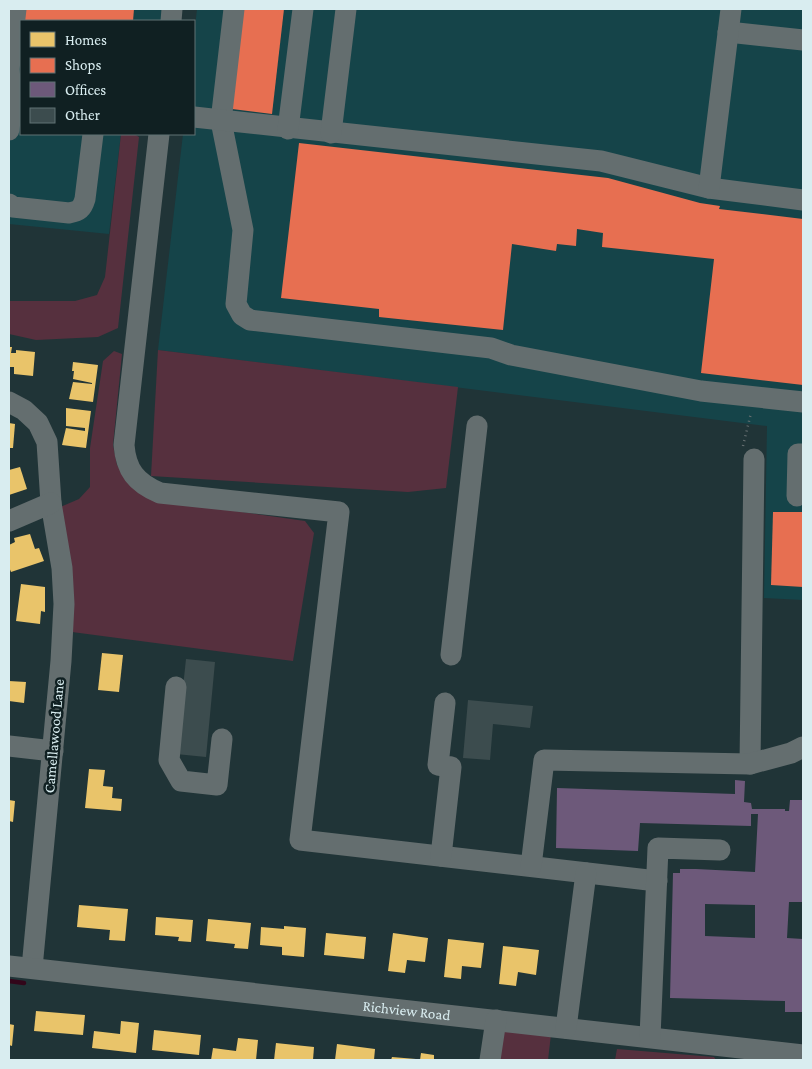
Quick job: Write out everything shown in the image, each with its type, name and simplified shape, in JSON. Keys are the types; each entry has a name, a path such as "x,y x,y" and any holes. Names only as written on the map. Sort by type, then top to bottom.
{"street":[{"path":"9,130 17,103 9,70 16,9"},
{"path":"234,9 221,121 244,230 236,304 242,315 250,320 491,348 511,355 701,391 803,402"},
{"path":"288,129 303,9"},
{"path":"331,133 346,9"},
{"path":"709,188 731,9"},
{"path":"728,32 803,40"},
{"path":"195,118 601,161 709,188 803,200"},
{"path":"9,204 13,208 69,213 83,208 93,135"},
{"path":"159,135 124,445 130,470 147,487 160,493 339,512 300,840 657,881"},
{"name":"Camellawood Lane","path":"9,402 24,410 38,423 47,442 51,503 62,568 64,604 61,661 32,968"},
{"path":"451,656 477,426"},
{"path":"797,496 798,454 803,454"},
{"path":"748,455 750,764"},
{"path":"9,521 51,503"},
{"path":"176,687 168,760 181,781 217,786 222,740"},
{"path":"441,856 451,767 438,765 445,703"},
{"path":"9,746 52,751"},
{"path":"531,866 544,760 750,764 791,753 803,747"},
{"path":"650,1037 658,848 720,850"},
{"path":"566,1028 586,873"},
{"name":"Richview Road","path":"9,966 650,1037 736,1054 803,1054"},
{"path":"490,1060 496,1020"}],"path":[{"path":"748,455 755,397"}],"shaded area":[{"path":"9,9 164,9 162,20 20,20 20,135 121,135 109,234 9,224"},
{"path":"197,9 803,9 803,600 764,598 767,426 158,350 183,135 195,135 195,27"},
{"path":"121,135 136,135 139,137 118,328 98,337 36,340 9,334 9,301 75,301 97,295 105,277"},
{"path":"158,350 458,387 446,488 408,492 151,476"},
{"path":"114,351 122,354 113,445 117,465 129,483 152,499 305,521 314,533 293,661 72,632 58,508 79,499 90,487 90,448 103,361"},
{"path":"498,1029 551,1034 548,1060 494,1060"},
{"path":"617,1049 714,1057 716,1060 615,1060"}],"building: Homes":[{"path":"9,347 12,347 11,353 16,353 16,350 35,352 33,376 14,374 14,367 9,367"},
{"path":"73,362 98,365 93,402 69,399 73,382 92,384 73,379"},
{"path":"66,408 91,411 86,448 62,445 66,428 85,431 85,428 66,426"},
{"path":"9,423 15,424 13,448 9,448"},
{"path":"20,467 27,489 9,495 9,470"},
{"path":"30,534 35,549 39,548 44,561 11,572 9,567 9,545 15,542 14,538"},
{"path":"21,584 45,587 45,612 41,611 40,624 16,621"},
{"path":"102,653 123,655 119,692 98,690"},
{"path":"9,681 26,682 24,703 9,701"},
{"path":"89,769 105,770 103,786 113,787 112,798 122,799 121,811 85,808"},
{"path":"9,800 15,801 13,822 9,821"},
{"path":"79,905 128,909 125,941 109,940 110,930 77,927"},
{"path":"156,917 193,920 191,942 178,941 179,937 155,935"},
{"path":"208,919 251,923 248,949 234,948 235,944 206,941"},
{"path":"284,926 306,928 304,957 282,955 282,947 260,945 261,927 284,929"},
{"path":"326,933 366,937 364,959 324,955"},
{"path":"393,933 428,938 425,962 407,960 405,973 388,971"},
{"path":"448,939 484,943 481,968 462,966 461,979 444,977"},
{"path":"503,946 539,950 536,975 518,972 516,986 499,984"},
{"path":"36,1011 85,1015 83,1035 34,1031"},
{"path":"121,1021 139,1023 136,1053 92,1048 94,1031 120,1034"},
{"path":"9,1024 14,1025 12,1046 9,1045"},
{"path":"154,1030 201,1035 199,1055 152,1050"},
{"path":"238,1038 258,1040 256,1060 211,1060 213,1048 236,1051"},
{"path":"276,1043 314,1047 313,1060 274,1060"},
{"path":"337,1044 375,1049 374,1060 335,1060"},
{"path":"421,1053 434,1055 434,1060 420,1060"},
{"path":"392,1057 416,1059 416,1060 391,1060"}],"building: Shops":[{"path":"25,9 134,9 133,20 24,20"},
{"path":"243,9 284,9 272,114 232,109"},
{"path":"299,143 608,178 700,203 720,206 719,209 803,219 803,385 701,373 714,259 602,247 603,233 577,229 576,246 557,244 556,251 512,244 503,330 379,317 379,309 281,298"},
{"path":"773,512 803,512 803,587 771,585"}],"building: Offices":[{"path":"735,780 745,781 744,802 751,803 752,809 785,809 785,811 789,811 790,800 803,800 803,902 789,902 787,938 803,939 803,1012 785,1012 785,1001 670,998 673,873 680,873 680,869 755,872 758,814 751,814 751,826 640,823 638,851 556,848 557,788 735,794","holes":["705,904 755,905 755,938 705,936"]}],"building: Other":[{"path":"186,659 215,662 206,757 176,754"},
{"path":"468,700 533,706 530,728 493,724 490,760 463,758"}],"waterway":[{"path":"9,981 24,983"}]}
